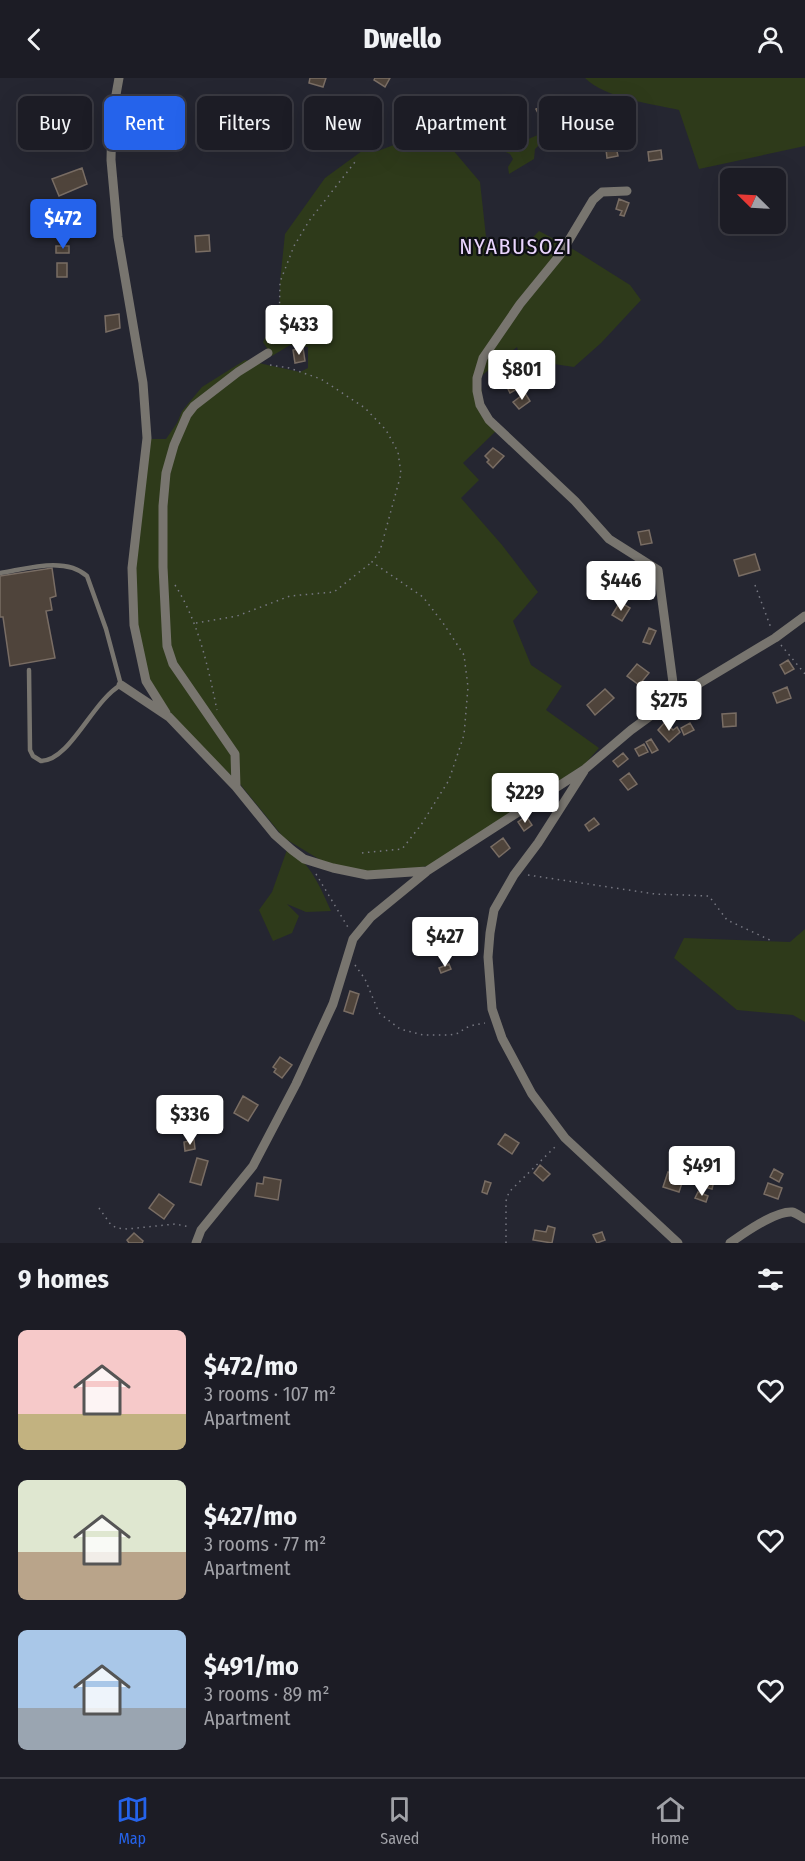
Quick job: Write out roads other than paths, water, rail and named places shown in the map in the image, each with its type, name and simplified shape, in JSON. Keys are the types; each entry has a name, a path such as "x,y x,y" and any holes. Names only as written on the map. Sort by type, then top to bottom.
{"street":[{"path":"119,78 112,117 111,160 118,237 143,383 147,438 132,568 134,625 146,681 169,717 236,787 275,834 304,859 367,875 427,871"},
{"path":"627,190 602,192 592,200 560,255 520,304 483,358 477,378 477,391 480,405 489,420 575,501 609,539 658,570 675,698"},
{"path":"236,787 235,754 173,664 167,646 163,506 166,473 174,445 187,414 229,379 268,353"},
{"path":"196,1243 201,1230 253,1166 322,1031 349,951 359,930 371,917 427,871 585,769 631,730 675,698 775,638 805,616"},
{"path":"121,685 169,717"},
{"path":"585,769 538,843 514,875 494,910 490,933 489,982 492,1009 495,1021 532,1094 565,1138 678,1243"},
{"path":"730,1243 768,1220 788,1213 795,1213 805,1219"}],"lane":[{"path":"0,573 56,565 71,566 87,576 106,629 121,685 107,694 63,751 53,759 41,761 33,756 30,750 29,670"}],"district":[{"name":"NYABUSOZI","path":"516,246"}]}
